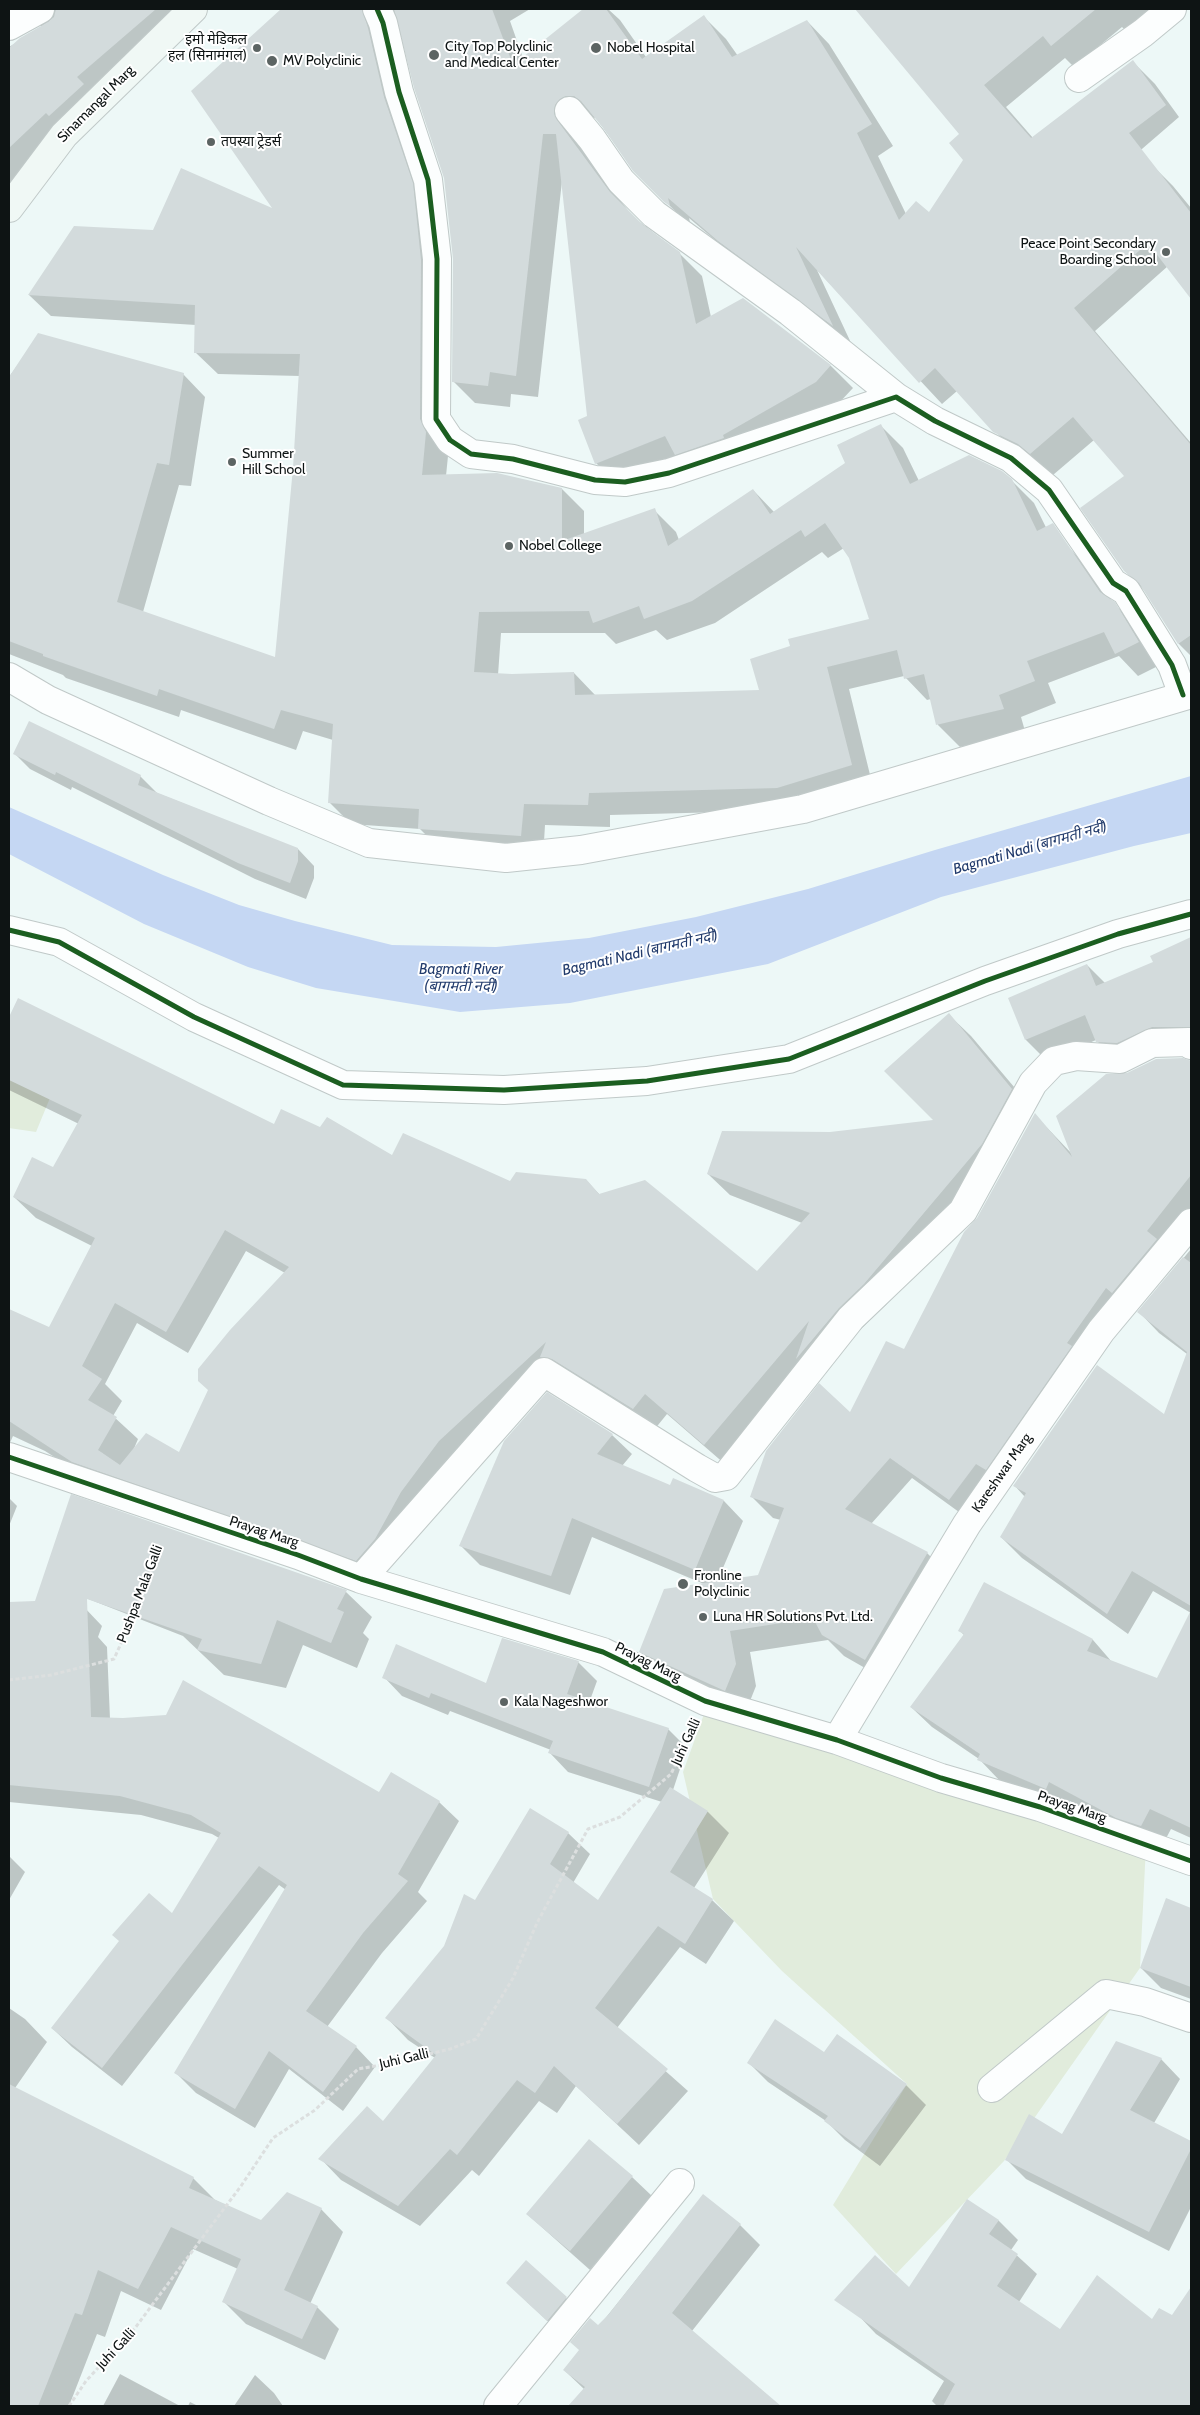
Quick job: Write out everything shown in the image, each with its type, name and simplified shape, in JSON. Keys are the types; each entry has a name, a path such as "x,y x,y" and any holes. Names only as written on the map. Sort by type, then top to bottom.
{"main road":[{"name":"Sinamangal Marg","path":"9,208 64,135 193,9"}],"street":[{"path":"9,26 40,9"},
{"path":"377,9 383,23 399,92 428,180 437,259 436,419 450,440 471,454 514,458 594,480 625,482 669,473 896,397"},
{"path":"1079,78 1143,33 1172,9"},
{"path":"9,677 48,700 269,801 369,843 506,858 581,850 803,809 1187,694 1172,665 1126,591 1113,583 1049,490 1011,458 936,421 896,397 790,312 654,214 621,181 592,138 568,111"},
{"path":"9,930 59,942 194,1017 343,1085 504,1090 647,1081 789,1059 984,981 1118,934 1191,914"},
{"path":"361,1579 544,1372 697,1468 715,1478 726,1476 851,1318 963,1211 1033,1084 1054,1061 1076,1056 1120,1059 1152,1042 1190,1042 1191,1045"},
{"name":"Kareshwar Marg","path":"837,1740 967,1524 1101,1332 1191,1224"},
{"name":"Prayag Marg","path":"9,1456 298,1555 361,1579 603,1652 705,1702 837,1740 941,1778 1040,1808 1191,1861"},
{"path":"992,2088 1106,1994 1145,2002 1191,2018"},
{"path":"498,2406 680,2183"}],"green space":[{"path":"9,1078 50,1098 36,1132 9,1128"},
{"path":"704,1714 1146,1845 1140,1968 1004,2161 896,2274 833,2205 907,2084 782,1971 713,1899 683,1772"}],"water":[{"name":"Bagmati River (बागमती नदी)","path":"1191,776 1191,833 1134,846 941,897 768,964 570,1003 460,1012 316,988 248,967 144,924 9,854 9,807 163,875 239,905 392,945 496,947 589,938 696,917 808,889"}],"building":[{"path":"56,9 156,9 77,77 84,84 49,116 46,113 9,148 9,48 20,38 48,22 54,17"},
{"path":"281,9 362,9 384,97 413,183 421,260 420,419 426,432 422,475 497,473 562,488 562,541 655,508 668,546 753,489 770,514 845,463 837,445 881,424 910,484 969,455 1002,471 1012,479 1037,531 1053,523 1100,592 1115,602 1139,642 1115,654 1104,632 1027,661 1035,681 999,695 1004,709 936,725 924,674 904,679 897,650 827,667 852,765 777,788 589,793 588,805 524,804 521,836 418,829 419,809 328,803 333,724 281,710 274,729 159,689 157,696 43,656 43,654 9,641 9,377 38,333 184,373 169,465 157,463 117,602 275,657 293,468 300,354 194,353 195,305 28,295 74,226 153,230 181,168 272,208 191,91","holes":["825,523 849,558 869,619 788,639 790,646 750,659 759,690 575,695 574,672 512,674 474,672 479,612 589,611 593,623 639,606 644,619 692,601 801,530 805,537"]},
{"path":"394,9 492,9 513,65 583,9 606,9 642,59 704,15 732,57 807,20 872,124 857,133 899,220 916,201 929,212 963,160 949,143 959,134 855,9 1096,9 1051,46 1043,36 984,85 1031,138 1133,60 1166,105 1129,133 1191,213 1191,299 1148,243 1074,308 1191,445 1191,635 1178,644 1139,583 1124,571 1080,508 1124,476 1073,417 1030,454 1018,444 993,432 935,368 919,383 796,247 833,326 718,241 668,198 670,206 664,202 633,171 604,129 581,101 574,96 566,96 555,105 554,113 557,120 610,192 643,225 680,252 696,324 743,298 831,365 816,382 723,435 724,438 675,455 665,436 595,464 578,420 587,416 556,134 543,134 516,376 490,372 488,386 452,382 453,259 444,178 414,88"},
{"path":"29,721 141,775 138,785 298,848 298,861 290,883 238,863 56,772 55,775 13,754"},
{"path":"1191,937 1191,1027 1152,1027 1117,1043 1096,1042 1085,1015 1025,1040 1008,998 1087,964 1096,986 1153,962 1150,956"},
{"path":"18,998 274,1124 281,1109 320,1127 327,1117 392,1155 403,1133 510,1181 516,1172 586,1179 599,1194 645,1180 757,1271 810,1213 707,1174 722,1131 830,1132 933,1120 884,1071 949,1013 1012,1089 982,1144 864,1284 839,1308 796,1359 809,1321 704,1445 645,1394 633,1409 552,1359 540,1357 546,1342 439,1441 401,1492 375,1539 356,1561 72,1462 9,1421 9,1309 49,1327 95,1238 13,1197 32,1157 53,1167 82,1115 9,1080 9,1017","holes":["225,1230 289,1267 230,1330 198,1369 198,1381 208,1390 179,1452 146,1433 120,1465 98,1450 117,1417 88,1400 102,1379 82,1366 115,1303 166,1332"]},
{"path":"1183,1058 1191,1061 1191,1175 1147,1231 1157,1239 1112,1293 1106,1288 1067,1343 1072,1346 986,1470 976,1464 949,1500 890,1458 845,1509 928,1552 865,1660 822,1635 813,1618 730,1631 736,1664 725,1691 639,1652 664,1589 758,1575 784,1508 750,1497 766,1451 819,1383 850,1412 886,1341 904,1349 964,1232 977,1218 1035,1113 1072,1157 1056,1116 1106,1074 1127,1073 1156,1059"},
{"path":"1183,1257 1191,1263 1191,1606 1132,1571 1107,1614 1000,1537 1026,1493 1013,1486 1097,1365 1164,1414 1187,1352 1137,1312"},
{"path":"547,1392 613,1434 597,1454 670,1485 673,1478 724,1500 695,1570 572,1518 551,1576 459,1546 504,1441"},
{"path":"71,1494 347,1590 337,1609 344,1612 331,1643 277,1620 261,1664 197,1650 202,1639 87,1599 91,1717 123,1718 166,1715 183,1680 379,1792 391,1772 440,1801 398,1874 408,1881 363,1933 306,2011 357,2046 323,2092 269,2051 235,2109 174,2073 287,1885 259,1866 102,2068 51,2028 119,1941 112,1935 149,1893 172,1913 221,1833 191,1815 120,1796 9,1785 9,1602 35,1601"},
{"path":"984,1582 1093,1639 1087,1651 1157,1678 1191,1610 1191,1828 1150,1809 1141,1826 1116,1818 1049,1782 1046,1789 977,1760 980,1754 910,1707 964,1634 958,1631"},
{"path":"502,1638 579,1661 567,1694 669,1728 649,1787 548,1753 553,1741 431,1693 429,1698 382,1678 396,1644 486,1683"},
{"path":"670,1787 708,1811 670,1872 713,1899 685,1944 658,1926 595,2008 668,2069 617,2124 554,2066 535,2093 517,2080 457,2155 450,2149 398,2206 318,2159 367,2106 383,2121 436,2055 385,2018 444,1946 464,1894 475,1900 530,1808 569,1832 550,1864 598,1900"},
{"path":"1166,1898 1191,1908 1191,1987 1140,1968"},
{"path":"775,2019 824,2052 837,2034 907,2084 860,2148 824,2121 828,2116 747,2063"},
{"path":"1116,2041 1162,2058 1130,2110 1191,2141 1191,2149 1149,2232 1005,2160 1029,2114 1062,2134"},
{"path":"9,2084 194,2177 189,2188 261,2220 287,2192 322,2208 284,2290 318,2306 302,2339 222,2302 241,2259 171,2227 138,2289 98,2270 82,2315 75,2313 38,2406 9,2406"},
{"path":"589,2139 633,2176 570,2251 526,2214"},
{"path":"703,2194 741,2224 672,2313 781,2406 568,2406 585,2387 563,2370 579,2350 570,2342 590,2318 598,2325 609,2314"},
{"path":"967,2199 999,2220 989,2234 1018,2254 997,2286 1060,2329 1097,2275 1152,2319 1159,2308 1172,2315 1191,2287 1191,2406 943,2406 955,2384 834,2300 875,2255 909,2287"},
{"path":"526,2260 567,2297 547,2321 506,2283"}],"cycle path":[{"path":"377,9 383,23 399,92 428,180 437,259 436,419 450,440 471,454 513,459 595,480 625,482 669,473 896,397 935,421 1011,458 1049,490 1113,583 1126,591 1172,665 1183,695"},
{"path":"9,930 59,942 194,1017 343,1085 504,1090 647,1081 789,1059 985,981 1118,934 1191,914"},
{"path":"9,1457 298,1555 361,1579 603,1652 705,1701 837,1740 941,1778 1040,1807 1191,1861"}],"place":[{"name":"इमो मेडिकल हल (सिनामंगल)","path":"257,48"},
{"name":"Nobel Hospital","path":"596,48"},
{"name":"City Top Polyclinic and Medical Center","path":"434,55"},
{"name":"MV Polyclinic","path":"272,61"},
{"name":"तपस्या ट्रेडर्स","path":"211,142"},
{"name":"Peace Point Secondary Boarding School","path":"1166,252"},
{"name":"Summer Hill School","path":"232,462"},
{"name":"Nobel College","path":"509,546"},
{"name":"Fronline Polyclinic","path":"683,1584"},
{"name":"Luna HR Solutions Pvt. Ltd.","path":"703,1617"},
{"name":"Kala Nageshwor","path":"504,1702"}],"water label":[{"name":"Bagmati Nadi (बागमती नदी)","path":"1030,848"},
{"name":"Bagmati Nadi (बागमती नदी)","path":"640,953"}]}
